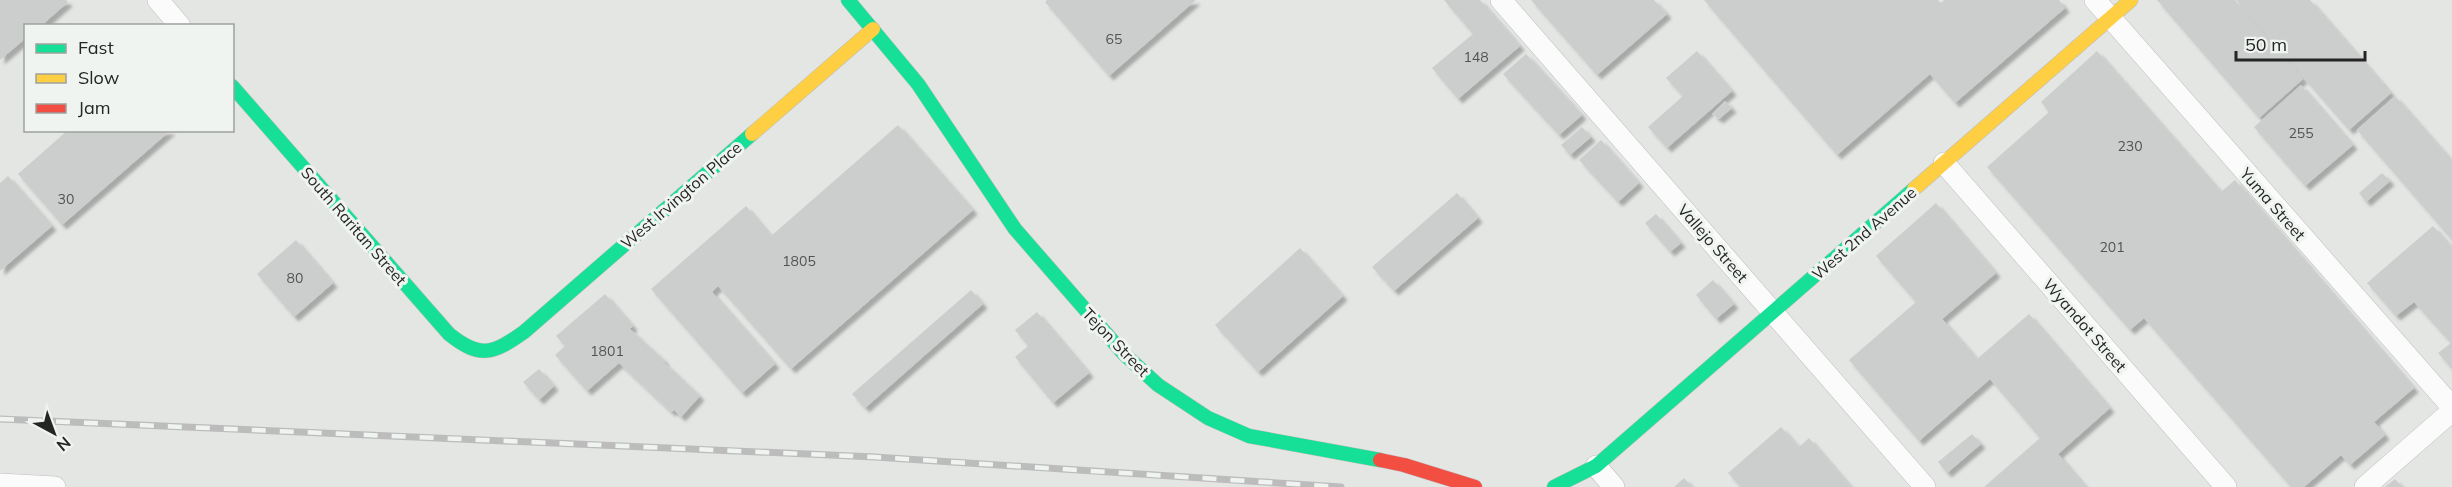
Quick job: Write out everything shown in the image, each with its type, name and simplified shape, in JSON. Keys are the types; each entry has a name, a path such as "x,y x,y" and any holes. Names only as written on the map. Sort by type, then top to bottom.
{"street":[{"path":"158,0 178,24"},
{"name":"Tejon Street","path":"848,0 918,84 1015,230 1124,354 1158,385 1209,418 1249,436 1404,465 1475,487"},
{"name":"Vallejo Street","path":"1501,0 1924,487"},
{"name":"Yuma Street","path":"2095,0 2452,409"},
{"name":"West 2nd Avenue","path":"1596,466 2131,0"},
{"name":"West Irvington Place","path":"485,354 498,350 524,332 873,29"},
{"name":"South Raritan Street","path":"234,88 449,334 466,349 485,354"},
{"name":"Wyandot Street","path":"1944,164 2226,487"},
{"path":"2365,487 2452,409"},
{"path":"1554,487 1596,466 1614,487"},
{"path":"0,484 55,487"}],"building":[{"path":"0,0 66,0 68,2 43,24 24,24 24,40 0,60"},
{"path":"1047,0 1196,0 1109,76 1045,2"},
{"path":"1444,0 1480,0 1520,46 1458,99 1432,68 1473,34"},
{"path":"1531,0 1654,0 1667,14 1597,75"},
{"path":"1704,0 1938,0 1941,3 1944,0 2059,0 2065,8 1955,103 1930,74 1837,155"},
{"path":"2157,0 2235,0 2303,79 2259,118"},
{"path":"2236,0 2310,0 2391,93 2349,130"},
{"path":"1697,51 1732,91 1667,148 1648,127 1683,96 1666,78"},
{"path":"2097,51 2221,192 2235,180 2414,388 2374,422 2385,435 2350,465 2341,455 2304,487 2291,487 2144,318 2130,330 1987,167 2049,112 2041,102"},
{"path":"1526,54 1582,115 1559,135 1503,74"},
{"path":"2301,85 2353,145 2305,186 2254,127"},
{"path":"2395,96 2452,161 2452,240 2357,130"},
{"path":"1725,101 1732,108 1719,119 1712,114"},
{"path":"898,125 973,210 791,369 718,286 712,292 775,364 742,393 651,289 746,206 771,236"},
{"path":"1582,127 1591,137 1570,155 1561,145"},
{"path":"66,132 169,132 62,225 18,174"},
{"path":"1601,140 1639,183 1618,202 1579,160"},
{"path":"2382,173 2390,181 2366,202 2359,193"},
{"path":"8,176 52,226 0,271 0,183"},
{"path":"1457,193 1478,218 1394,291 1372,267"},
{"path":"1936,203 1996,273 1942,319 1977,359 2029,314 2110,408 2058,454 2086,487 1984,487 2040,438 1990,379 1919,441 1849,360 1916,302 1876,256"},
{"path":"1656,214 1681,243 1670,252 1645,223"},
{"path":"2433,226 2452,248 2452,369 2438,353 2451,343 2414,302 2396,316 2367,283"},
{"path":"296,240 333,283 294,317 257,274"},
{"path":"1300,248 1343,296 1258,372 1215,325"},
{"path":"1713,280 1734,304 1716,319 1696,295"},
{"path":"971,290 983,304 865,408 852,394"},
{"path":"605,294 633,326 630,329 665,361 662,366 665,363 700,396 681,417 674,410 671,412 619,363 587,391 555,355 565,346 556,336"},
{"path":"1037,312 1089,373 1053,403 1015,357 1028,346 1015,330"},
{"path":"539,369 554,386 539,400 523,382"},
{"path":"1781,427 1799,447 1809,438 1851,487 1741,487 1728,473"},
{"path":"1972,434 1981,444 1947,473 1938,462"},
{"path":"1684,478 1692,487 1674,487"},
{"path":"2395,479 2402,487 2385,487"}],"railway":[{"path":"0,419 875,457 1341,487"}],"traffic: fast":[{"path":"848,0 918,84 1015,229 1124,354 1158,385 1208,418 1249,436 1380,460"},
{"path":"234,88 449,334 469,347 486,351 504,345 524,332 752,134"},
{"path":"1554,487 1596,466 1914,189"}],"traffic: slow":[{"path":"1914,189 2131,0"},
{"path":"752,134 873,29"}],"traffic: jam":[{"path":"1380,460 1475,487"}]}
